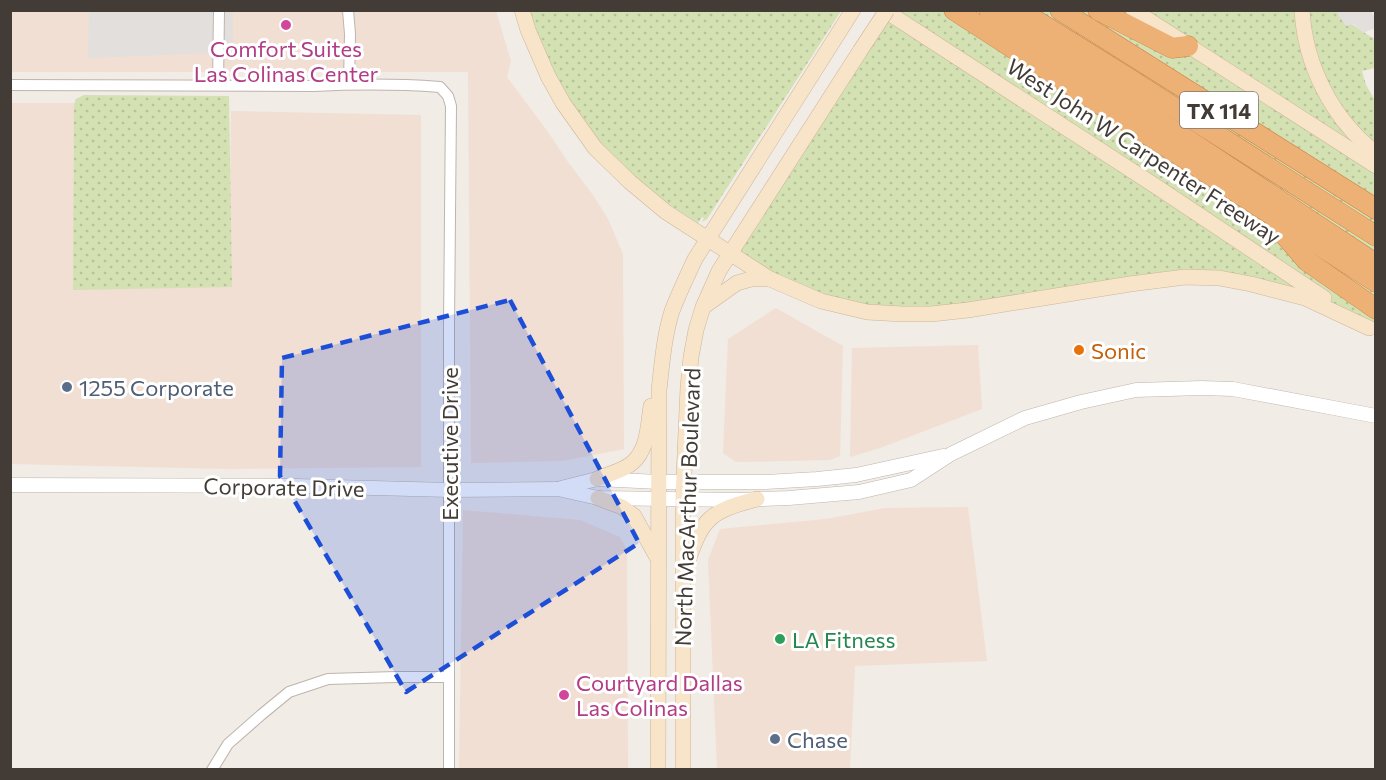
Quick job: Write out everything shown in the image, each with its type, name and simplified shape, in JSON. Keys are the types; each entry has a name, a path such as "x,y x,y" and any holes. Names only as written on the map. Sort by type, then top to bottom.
{"highway":[{"name":"West John W Carpenter Freeway","path":"954,10 1376,282"},
{"path":"989,10 1376,264"},
{"path":"1019,10 1376,234"},
{"name":"TX 114","path":"1060,10 1376,209"},
{"path":"1098,10 1172,48 1188,46"},
{"path":"1265,211 1307,261 1376,309"}],"main road":[{"path":"522,10 548,76 563,103 595,148 630,182 666,212 770,279 821,301 867,312 902,315 930,314 1185,277 1219,278 1305,298 1372,330"},
{"name":"North MacArthur Boulevard","path":"658,770 659,390 664,344 672,313 695,259 853,10"},
{"name":"North MacArthur Boulevard","path":"682,770 683,498 688,387 696,330 719,272 730,252 886,10"},
{"name":"West John W Carpenter Freeway","path":"886,10 1372,330"},
{"path":"1133,10 1376,166"},
{"path":"1302,10 1306,47 1318,79 1335,110 1361,142 1376,153"},
{"path":"704,307 737,283 751,279 770,279"},
{"path":"597,479 631,464 640,455 645,444 651,406 659,390"},
{"path":"598,498 622,507 634,516 658,560"},
{"path":"683,578 704,523 716,513 732,505 757,499"}],"street":[{"path":"218,85 219,10"},
{"path":"348,10 349,84"},
{"name":"Executive Drive","path":"10,85 405,84 440,87 448,96 451,106 449,770"},
{"name":"Corporate Drive","path":"10,485 558,489 598,498 789,498 857,492 911,480 951,454 1025,418 1080,402 1136,390 1233,389 1376,416"},
{"name":"Corporate Drive","path":"558,489 597,479 658,482 766,482 817,479 856,475 951,454"},
{"path":"856,475 857,492"},
{"path":"212,770 228,744 290,692 328,679 449,677"}],"highlighted area":[{"path":"510,300 639,543 406,692 280,476 282,358"}],"shaded area":[{"path":"10,11 496,11 511,61 507,77 593,195 608,219 623,254 624,449 563,461 471,463 468,72 11,72"},
{"path":"89,11 233,11 233,52 88,58"},
{"path":"1337,11 1371,11 1375,18 1375,28 1363,33 1354,24 1346,26"},
{"path":"11,103 81,103 229,285 231,111 421,115 421,467 229,469 11,464"},
{"path":"776,308 843,346 840,456 830,460 736,462 723,453 728,339"},
{"path":"978,345 982,409 850,457 852,348"},
{"path":"968,507 987,661 855,666 850,769 717,769 708,560 720,529 826,519 885,508"},
{"name":"Courtyard Dallas Las Colinas","path":"463,510 580,520 620,537 627,550 628,769 459,769"}],"green space":[{"path":"528,11 841,11 707,219 702,222 704,218 702,217 698,223 652,193 594,138 556,79"},
{"path":"893,11 1337,11 1339,16 1375,39 1375,68 1362,71 1366,85 1375,100 1375,328 1215,273 926,312 822,299 735,251"},
{"path":"84,95 229,96 232,287 73,290 74,105 76,99"}],"place":[{"name":"Comfort Suites Las Colinas Center","path":"286,25"},
{"name":"Sonic","path":"1079,350"},
{"name":"1255 Corporate","path":"67,387"},
{"name":"LA Fitness","path":"780,639"},
{"name":"Courtyard Dallas Las Colinas","path":"564,695"},
{"name":"Chase","path":"775,739"}]}
